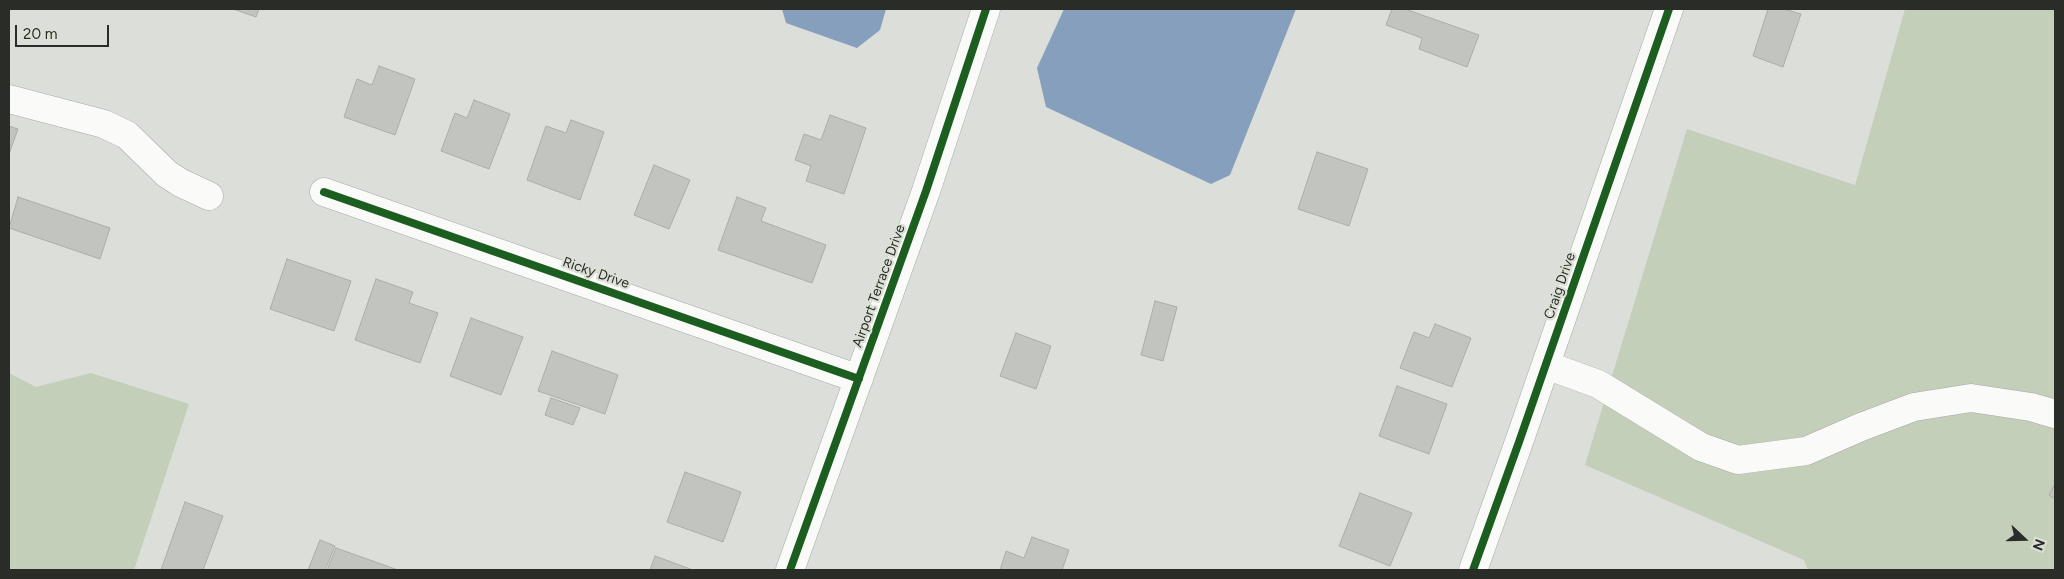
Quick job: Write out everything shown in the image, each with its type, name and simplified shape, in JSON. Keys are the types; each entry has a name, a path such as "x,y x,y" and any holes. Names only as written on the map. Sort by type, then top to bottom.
{"street":[{"name":"Airport Terrace Drive","path":"790,570 926,191 986,9"},
{"name":"Craig Drive","path":"1473,570 1669,9"},
{"path":"9,99 104,124 127,134 167,174 209,196"},
{"name":"Ricky Drive","path":"324,192 859,379"},
{"path":"1546,365 1598,384 1702,447 1738,460 1806,451 1914,407 1971,398 2031,407 2055,414"}],"green space":[{"path":"1905,9 2055,9 2055,570 1808,570 1804,560 1585,465 1687,129 1855,185"},
{"path":"9,373 36,387 91,373 189,404 134,570 9,570"}],"water":[{"path":"782,9 886,9 880,30 857,48 786,23"},
{"path":"1064,9 1296,9 1230,175 1211,184 1046,107 1037,68"}],"building":[{"path":"233,9 259,9 256,17"},
{"path":"1392,9 1405,9 1479,35 1467,67 1419,49 1422,38 1386,25"},
{"path":"1768,9 1784,9 1801,14 1783,67 1753,56"},
{"path":"379,66 415,79 395,135 344,117 357,79 372,85"},
{"path":"474,100 510,114 489,169 441,151 455,113 467,118"},
{"path":"830,115 866,128 844,194 806,181 811,166 795,160 804,134 821,140"},
{"path":"571,120 604,132 580,200 527,180 546,126 566,133"},
{"path":"9,126 18,129 9,154"},
{"path":"1317,152 1368,169 1349,226 1298,209"},
{"path":"654,165 690,180 669,229 634,215"},
{"path":"18,197 110,228 100,259 9,228"},
{"path":"737,197 766,208 761,221 826,245 812,283 718,250"},
{"path":"287,259 351,281 334,331 270,309"},
{"path":"376,279 413,292 409,303 438,313 420,363 355,340"},
{"path":"1155,301 1177,307 1163,361 1141,355"},
{"path":"471,318 523,337 501,395 450,376"},
{"path":"1435,324 1471,338 1452,387 1400,368 1414,332 1429,338"},
{"path":"1016,333 1051,346 1036,389 1000,376"},
{"path":"552,351 618,375 605,414 538,391"},
{"path":"1397,386 1447,404 1429,454 1379,436"},
{"path":"551,398 580,408 573,425 545,415"},
{"path":"685,472 741,492 723,542 667,522"},
{"path":"2055,484 2055,499 2049,495"},
{"path":"1360,493 1412,513 1390,566 1339,546"},
{"path":"185,502 223,516 203,570 161,570"},
{"path":"1032,537 1069,550 1062,570 1000,570 1006,551 1024,558"},
{"path":"320,540 335,546 325,570 308,570"},
{"path":"336,548 398,570 327,570"},
{"path":"655,556 693,570 650,570"}],"cycle path":[{"path":"790,570 926,191 986,9"},
{"path":"1473,570 1669,9"},
{"path":"324,192 859,379"}]}
